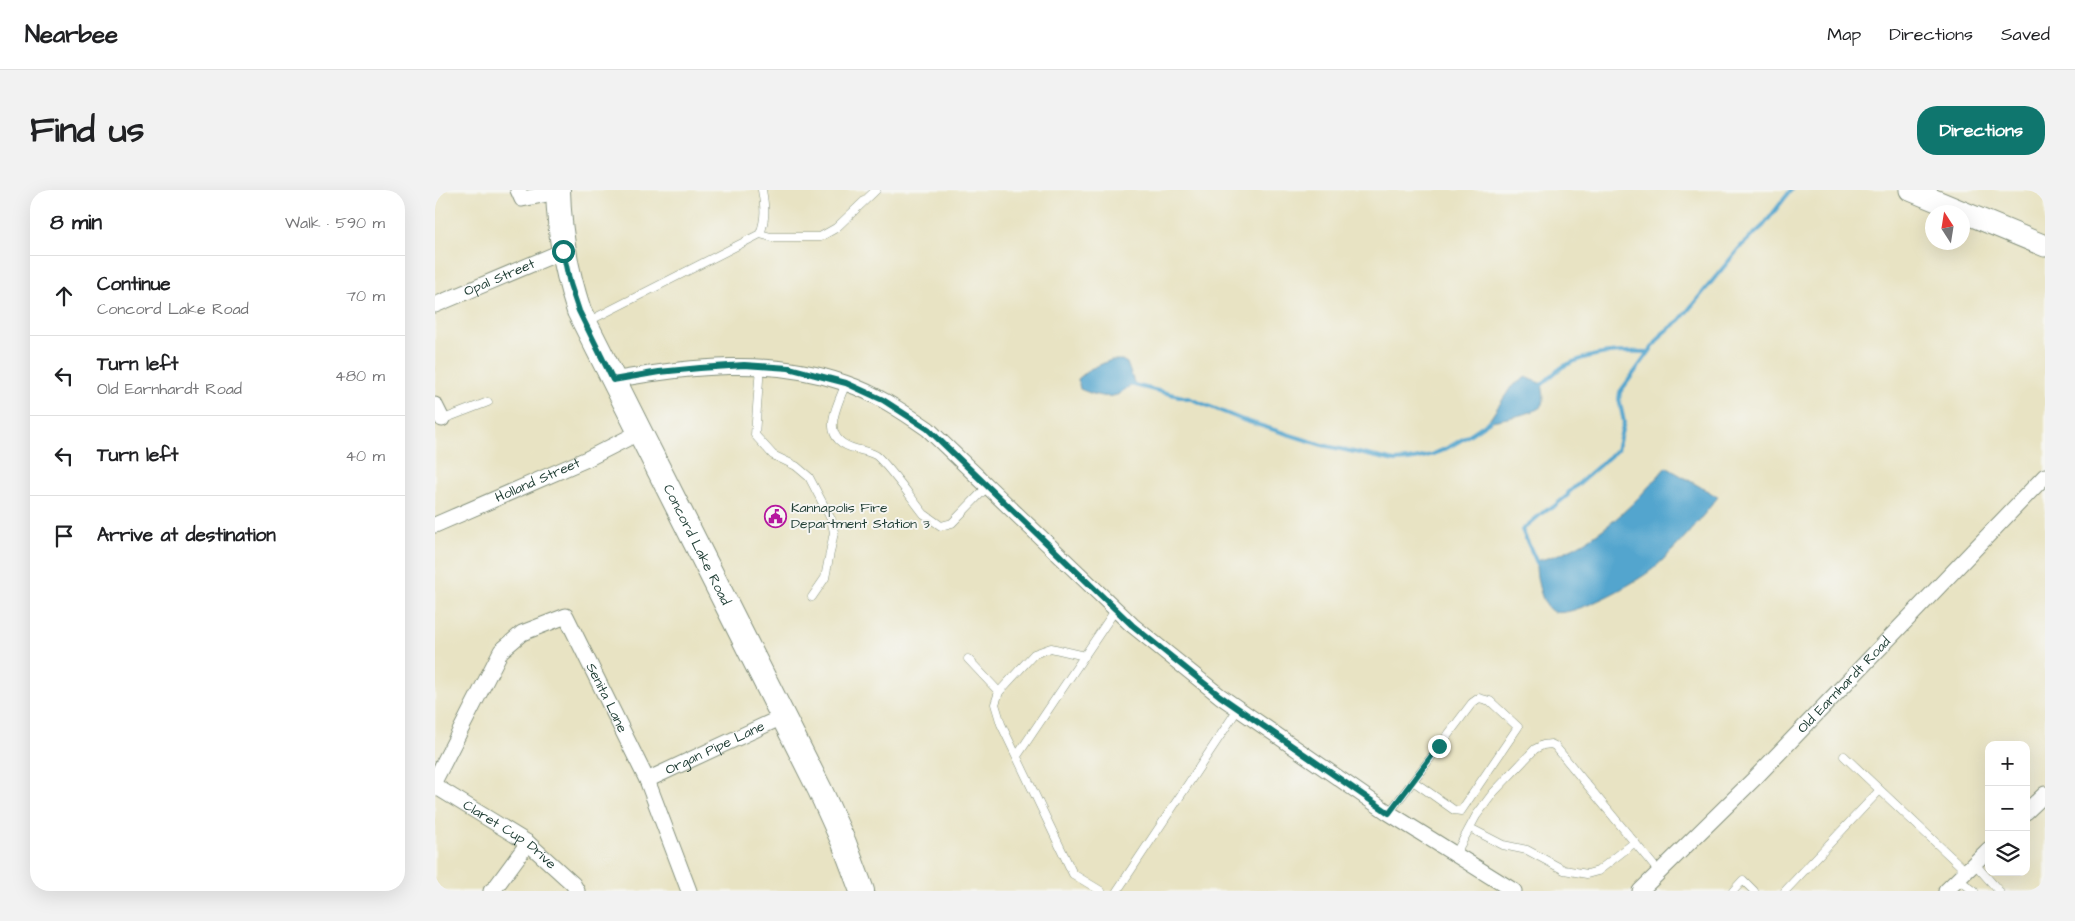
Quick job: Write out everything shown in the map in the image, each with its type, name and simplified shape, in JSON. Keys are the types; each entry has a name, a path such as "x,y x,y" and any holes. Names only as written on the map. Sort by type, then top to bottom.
{"main road":[{"path":"1910,190 2045,246"},
{"name":"Concord Lake Road","path":"558,191 563,251 570,284 579,311 824,799 862,891"}],"street":[{"name":"Concord Lake Road","path":"518,190 522,199 558,191"},
{"name":"Opal Street","path":"435,305 563,251"},
{"path":"613,380 659,372 700,368 760,366 789,368 846,383 883,400 928,429 1139,631 1238,709 1389,813 1514,891"},
{"path":"435,405 438,420"},
{"name":"Holland Street","path":"435,526 587,459 640,432"},
{"name":"Old Earnhardt Road","path":"1640,891 1755,778 2045,476"},
{"name":"Senita Lane","path":"435,780 501,652 522,633 566,616 647,780 689,891"},
{"name":"Organ Pipe Lane","path":"647,780 782,716"},
{"name":"Claret Cup Drive","path":"435,786 528,843 573,884 577,891"},
{"path":"2030,808 2045,794"},
{"path":"491,891 528,843"},
{"path":"1947,891 1985,853"}],"lane":[{"path":"585,323 759,234 765,222 766,210 762,190"},
{"path":"759,234 771,237 821,237 836,228 876,190"},
{"path":"760,366 755,435 773,455 796,466 809,477 831,519 834,532 825,578 812,597"},
{"path":"846,383 832,424 835,437 845,446 876,455 931,520 941,526 952,523 988,486"},
{"path":"438,420 488,402"},
{"path":"1017,756 1116,610"},
{"path":"1085,656 1051,648 1034,654 999,692 995,704 1001,724 1073,874 1101,891"},
{"path":"968,659 999,692"},
{"path":"1389,813 1413,781 1472,703 1479,698 1490,701 1518,727 1461,811 1454,810 1413,781"},
{"path":"1117,891 1238,709"},
{"path":"1455,855 1469,828 1493,793 1535,749 1551,744 1555,746 1659,872"},
{"path":"1844,756 1966,872 1999,891"},
{"path":"1785,891 1879,791"},
{"path":"1469,828 1503,845 1527,850 1564,870 1587,874 1598,871 1635,842"},
{"path":"1966,872 1974,891"},
{"path":"1733,891 1743,880 1754,891"}],"water":[{"path":"1111,360 1122,360 1127,363 1135,385 1117,395 1107,396 1080,389 1078,379 1090,369"},
{"path":"1526,377 1542,384 1544,397 1540,408 1518,416 1488,422 1511,387"},
{"path":"1666,467 1718,497 1680,543 1646,574 1590,604 1563,612 1554,612 1549,609 1540,590 1536,561 1575,547 1609,525 1639,497"}],"waterway":[{"path":"1538,565 1522,530 1547,509 1552,508 1568,495 1617,450 1624,422 1619,399 1620,392 1663,333 1680,320 1742,245 1763,226 1791,190"},
{"path":"1540,386 1561,368 1574,361 1616,352 1648,352"},
{"path":"1130,384 1191,399 1243,420 1322,445 1395,461 1410,460 1435,453 1457,442 1491,420"}],"place":[{"name":"Kannapolis Fire Department Station 3","path":"775,516"}],"route":[{"path":"563,251 570,284 579,311 613,380 659,372 744,365 789,368 846,383 883,400 928,429 1132,625 1220,696 1389,813 1439,746"}]}
